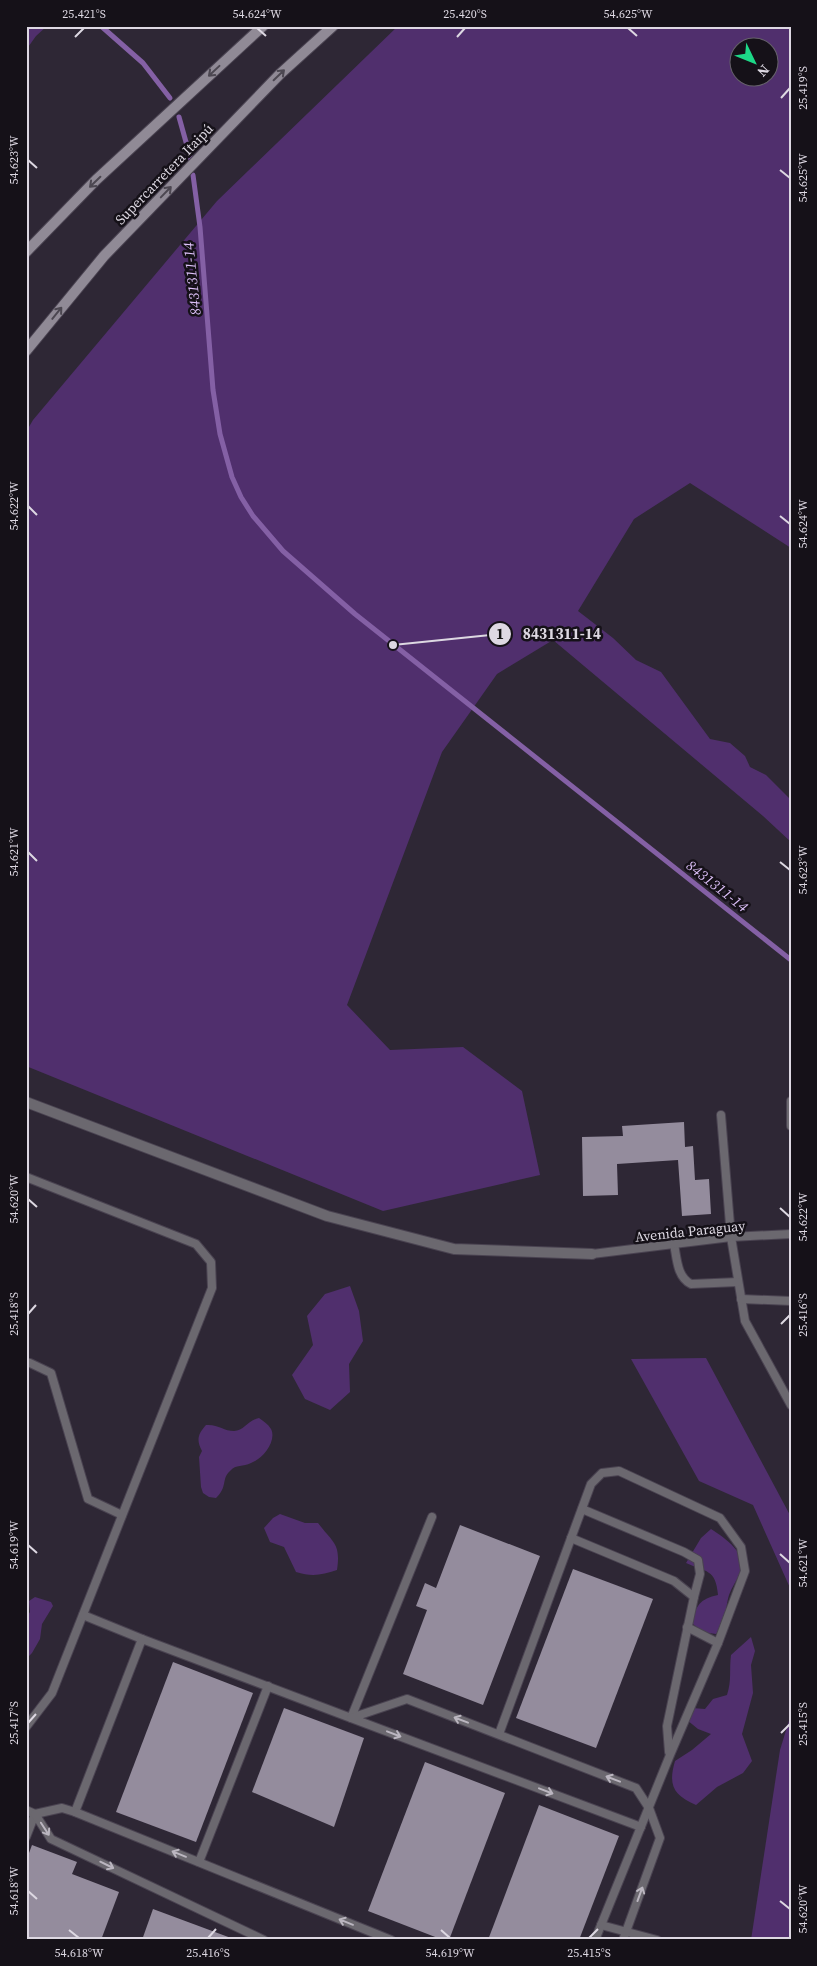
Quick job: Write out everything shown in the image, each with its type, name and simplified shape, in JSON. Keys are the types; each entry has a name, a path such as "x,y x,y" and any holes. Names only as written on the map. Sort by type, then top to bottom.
{"street":[{"path":"26,252 96,180 263,26"},
{"name":"Supercarretera Itaipú","path":"26,351 104,256 280,74 333,26"},
{"path":"26,1102 327,1216 454,1249 592,1254"}],"lane":[{"path":"791,1101 791,1126"},
{"path":"721,1115 731,1238 745,1321 791,1405"},
{"path":"26,1177 196,1244 210,1262 212,1288 52,1693 26,1726"},
{"name":"Avenida Paraguay","path":"592,1254 731,1238 791,1234"},
{"path":"674,1244 680,1273 685,1281 691,1284 738,1282"},
{"path":"741,1299 791,1301"},
{"path":"30,1363 51,1373 88,1499 122,1515"},
{"path":"498,1734 591,1484 602,1473 619,1472 720,1518 741,1547 746,1571 595,1940"},
{"path":"582,1509 684,1552 698,1560 700,1574 667,1726 670,1755"},
{"path":"351,1718 432,1517"},
{"path":"571,1538 674,1580 694,1597"},
{"path":"83,1615 640,1827"},
{"path":"687,1627 718,1643"},
{"path":"75,1812 142,1639"},
{"path":"199,1862 268,1686"},
{"path":"351,1718 407,1699 636,1788 649,1808 660,1838 623,1940"},
{"path":"35,1814 62,1808 75,1812 391,1940"},
{"path":"26,1810 35,1814 51,1839 246,1936 264,1940"},
{"path":"26,1837 35,1814"},
{"path":"601,1925 657,1940"}],"shaded area":[{"path":"26,26 47,26 36,36 26,50"},
{"path":"398,26 791,26 791,548 690,483 634,519 578,611 613,638 636,660 661,672 710,739 730,743 745,756 750,767 766,775 791,800 791,842 763,816 553,640 497,674 442,752 347,1005 390,1050 463,1047 522,1091 540,1175 383,1211 26,1066 26,432 33,420 217,201"},
{"path":"350,1286 359,1311 363,1341 349,1364 350,1392 330,1410 305,1399 292,1375 313,1345 307,1316 325,1294"},
{"path":"706,1358 791,1517 791,1590 753,1505 699,1481 631,1359"},
{"path":"259,1418 271,1429 272,1439 268,1449 256,1461 232,1469 227,1474 222,1490 216,1498 209,1497 203,1493 199,1457 202,1451 199,1440 203,1428 206,1425 210,1425 230,1431 237,1431"},
{"path":"280,1514 305,1523 318,1523 335,1544 338,1554 337,1570 317,1575 296,1572 284,1547 270,1542 264,1528 273,1518"},
{"path":"711,1529 734,1547 741,1560 742,1567 729,1595 723,1624 716,1634 702,1632 692,1623 697,1607 703,1601 718,1595 715,1580 704,1570 686,1563 701,1538"},
{"path":"35,1597 51,1602 53,1606 42,1624 40,1639 26,1659 26,1613 28,1615 30,1612 29,1601"},
{"path":"751,1637 755,1651 751,1665 753,1693 742,1734 752,1761 743,1773 717,1787 696,1805 677,1793 672,1777 673,1769 675,1761 711,1734 698,1729 687,1720 692,1708 705,1709 713,1699 727,1695 731,1655"},
{"path":"791,1714 791,1940 751,1940 780,1750"}],"building":[{"path":"684,1122 685,1147 693,1146 695,1180 709,1179 711,1214 682,1216 678,1160 617,1164 618,1195 583,1196 582,1137 623,1136 622,1126"},
{"path":"460,1525 540,1556 483,1705 403,1674 427,1610 416,1606 425,1583 436,1588"},
{"path":"573,1569 653,1599 596,1748 516,1718"},
{"path":"173,1662 253,1693 196,1842 116,1812"},
{"path":"284,1708 364,1738 334,1827 252,1792"},
{"path":"425,1762 505,1793 449,1940 443,1940 368,1911"},
{"path":"539,1805 619,1836 579,1940 488,1940"},
{"path":"32,1845 77,1862 72,1874 119,1892 101,1940 26,1940 26,1861"},
{"path":"153,1909 231,1938 231,1940 142,1940"}],"waterway":[{"name":"8431311-14","path":"101,26 143,63 170,98"},
{"name":"8431311-14","path":"179,117 191,160"},
{"name":"8431311-14","path":"193,175 200,227 213,390 220,434 232,477 241,497 253,516 283,551 355,614 791,960"}],"place":[{"name":"8431311-14","path":"393,645"}]}
